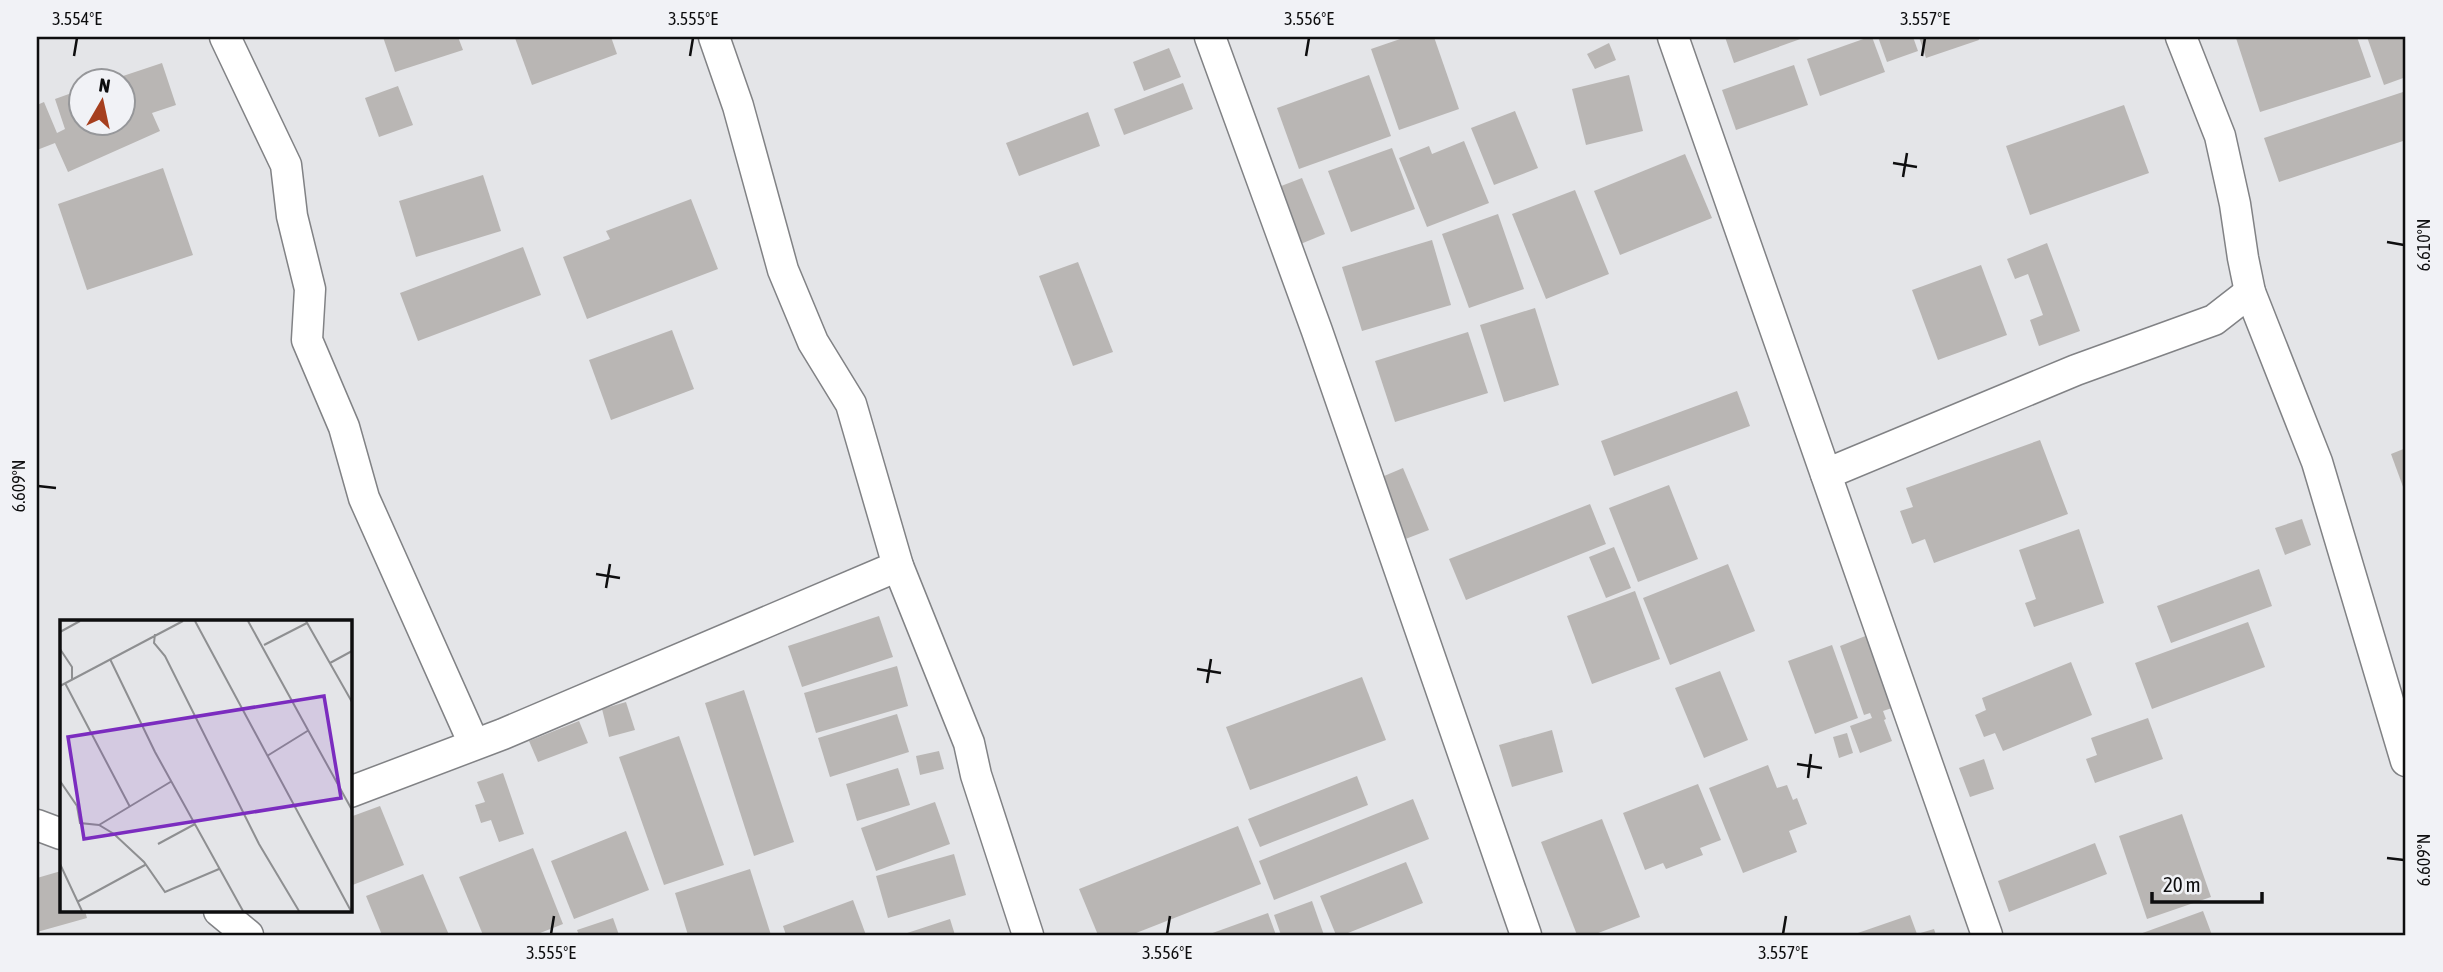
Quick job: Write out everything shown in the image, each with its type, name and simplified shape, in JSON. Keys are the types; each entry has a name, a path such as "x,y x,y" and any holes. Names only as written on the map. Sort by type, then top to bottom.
{"street":[{"path":"225,37 286,165 292,216 310,289 307,340 344,428 364,498 474,744"},
{"path":"713,37 738,106 783,270 813,342 851,404 898,566 970,743 975,775 1028,935"},
{"path":"1210,37 1317,331 1527,935"},
{"path":"1673,37 1987,935"},
{"path":"2181,37 2220,136 2250,292 2317,462 2406,761"},
{"path":"1826,474 2076,370 2214,320 2250,292"},
{"path":"2214,320 2268,337"},
{"path":"352,791 474,744 898,566"},
{"path":"37,825 60,834"},
{"path":"220,912 247,935"}],"building":[{"path":"383,37 458,37 463,50 395,72"},
{"path":"611,37 617,54 532,85 515,38"},
{"path":"1406,37 1434,37 1459,109 1399,130 1371,49"},
{"path":"1725,37 1806,37 1734,63"},
{"path":"1872,37 1885,72 1820,96 1807,59"},
{"path":"1878,37 1913,37 1918,51 1887,62"},
{"path":"1919,37 1978,37 1979,40 1926,58"},
{"path":"2357,37 2371,77 2260,112 2236,38"},
{"path":"2367,37 2406,37 2406,77 2384,85"},
{"path":"1609,43 1616,60 1595,69 1587,54"},
{"path":"1169,48 1181,77 1144,91 1133,62"},
{"path":"162,63 176,105 152,113 160,131 68,172 55,143 37,150 37,105 44,102 57,133 65,129 55,99 66,95 66,136 136,136 136,72"},
{"path":"1794,65 1808,105 1736,130 1722,90"},
{"path":"1369,75 1391,136 1299,169 1277,108"},
{"path":"1629,75 1643,131 1586,145 1572,89"},
{"path":"1183,83 1193,109 1124,135 1114,109"},
{"path":"398,86 413,125 379,137 365,98"},
{"path":"2406,91 2406,140 2279,182 2264,138"},
{"path":"2124,105 2149,173 2030,215 2006,146"},
{"path":"1515,111 1538,168 1494,185 1471,128"},
{"path":"1088,112 1100,146 1019,176 1006,143"},
{"path":"1464,141 1489,203 1427,227 1399,158 1429,146 1432,154"},
{"path":"1392,148 1415,209 1351,232 1328,171"},
{"path":"1685,154 1712,218 1620,255 1594,191"},
{"path":"163,168 193,255 87,290 58,204"},
{"path":"483,175 501,231 416,257 399,201"},
{"path":"1302,178 1325,234 1298,245 1276,188"},
{"path":"1575,190 1609,274 1546,299 1512,214"},
{"path":"691,199 718,269 587,319 563,257 610,239 606,231"},
{"path":"1498,214 1524,289 1469,308 1442,234"},
{"path":"1432,240 1451,305 1362,331 1342,267"},
{"path":"2047,243 2080,331 2039,346 2030,320 2043,315 2028,274 2015,279 2007,259"},
{"path":"523,247 541,295 418,341 400,293"},
{"path":"1078,262 1113,352 1073,366 1039,276"},
{"path":"1981,265 2007,335 1938,360 1912,290"},
{"path":"1535,308 1559,385 1504,402 1480,325"},
{"path":"672,330 694,389 611,420 589,360"},
{"path":"1468,332 1488,393 1395,422 1375,361"},
{"path":"1737,391 1750,426 1614,476 1601,441"},
{"path":"2040,440 2068,514 1934,563 1925,539 1912,544 1900,511 1913,507 1906,488"},
{"path":"2406,448 2406,495 2391,454"},
{"path":"1403,468 1429,530 1395,543 1370,482"},
{"path":"1669,485 1698,559 1638,582 1609,508"},
{"path":"1590,504 1606,544 1466,600 1449,559"},
{"path":"2302,519 2311,545 2285,555 2275,528"},
{"path":"2079,529 2104,603 2034,627 2025,603 2036,599 2019,550"},
{"path":"1614,547 1631,588 1606,598 1589,557"},
{"path":"1728,564 1755,631 1670,665 1643,598"},
{"path":"2259,569 2272,606 2171,643 2157,606"},
{"path":"1635,591 1660,659 1592,684 1567,616"},
{"path":"879,616 893,657 802,687 788,646"},
{"path":"2248,622 2265,667 2152,709 2135,663"},
{"path":"1868,635 1895,707 1883,711 1892,741 1860,753 1850,726 1872,718 1870,713 1864,715 1840,646"},
{"path":"1832,645 1858,718 1815,734 1788,661"},
{"path":"2071,662 2092,715 2003,751 1995,733 1984,737 1975,715 1986,710 1982,698"},
{"path":"897,666 908,706 816,733 804,693"},
{"path":"1720,671 1748,740 1704,758 1675,688"},
{"path":"1362,677 1386,740 1250,790 1226,727"},
{"path":"744,690 794,842 754,856 705,703"},
{"path":"626,702 635,730 609,737 602,709"},
{"path":"897,714 909,752 830,777 818,738"},
{"path":"2148,718 2163,759 2095,783 2086,759 2097,755 2091,738"},
{"path":"579,721 588,743 538,762 529,741"},
{"path":"1552,730 1563,772 1512,787 1499,745"},
{"path":"1847,733 1853,753 1839,758 1833,737"},
{"path":"679,736 724,865 664,885 619,757"},
{"path":"939,751 944,769 920,775 916,756"},
{"path":"1984,759 1994,789 1970,797 1959,768"},
{"path":"1768,765 1777,788 1787,785 1793,800 1797,798 1807,824 1789,831 1797,852 1743,873 1709,788"},
{"path":"898,768 910,805 857,821 846,784"},
{"path":"503,773 524,834 499,842 491,820 481,823 475,805 485,802 477,782"},
{"path":"1357,776 1368,805 1260,847 1248,819"},
{"path":"1698,784 1721,840 1700,848 1703,855 1666,869 1663,863 1645,870 1623,813"},
{"path":"1413,799 1429,839 1274,900 1259,861"},
{"path":"935,802 950,844 876,871 861,828"},
{"path":"380,806 404,865 352,885 352,816"},
{"path":"2182,814 2211,897 2147,919 2119,836"},
{"path":"1602,819 1640,917 1593,935 1577,935 1541,842"},
{"path":"1238,826 1261,884 1131,935 1098,935 1079,889"},
{"path":"626,831 649,890 574,919 551,861"},
{"path":"2095,843 2107,874 2009,912 1998,881"},
{"path":"533,848 563,924 535,935 483,935 459,877"},
{"path":"954,854 966,895 888,918 876,876"},
{"path":"1406,862 1423,903 1343,935 1336,935 1320,896"},
{"path":"750,869 771,935 688,935 675,893"},
{"path":"60,871 60,912 85,912 87,918 37,932 37,878"},
{"path":"423,874 449,935 382,935 366,896"},
{"path":"853,900 866,935 786,935 783,926"},
{"path":"1312,901 1324,935 1281,935 1274,915"},
{"path":"2203,911 2212,935 2137,935"},
{"path":"1268,913 1276,935 1207,935"},
{"path":"1910,915 1917,934 1934,929 1936,935 1852,935"},
{"path":"613,918 619,935 579,935 577,930"},
{"path":"950,919 955,935 901,935"}]}
